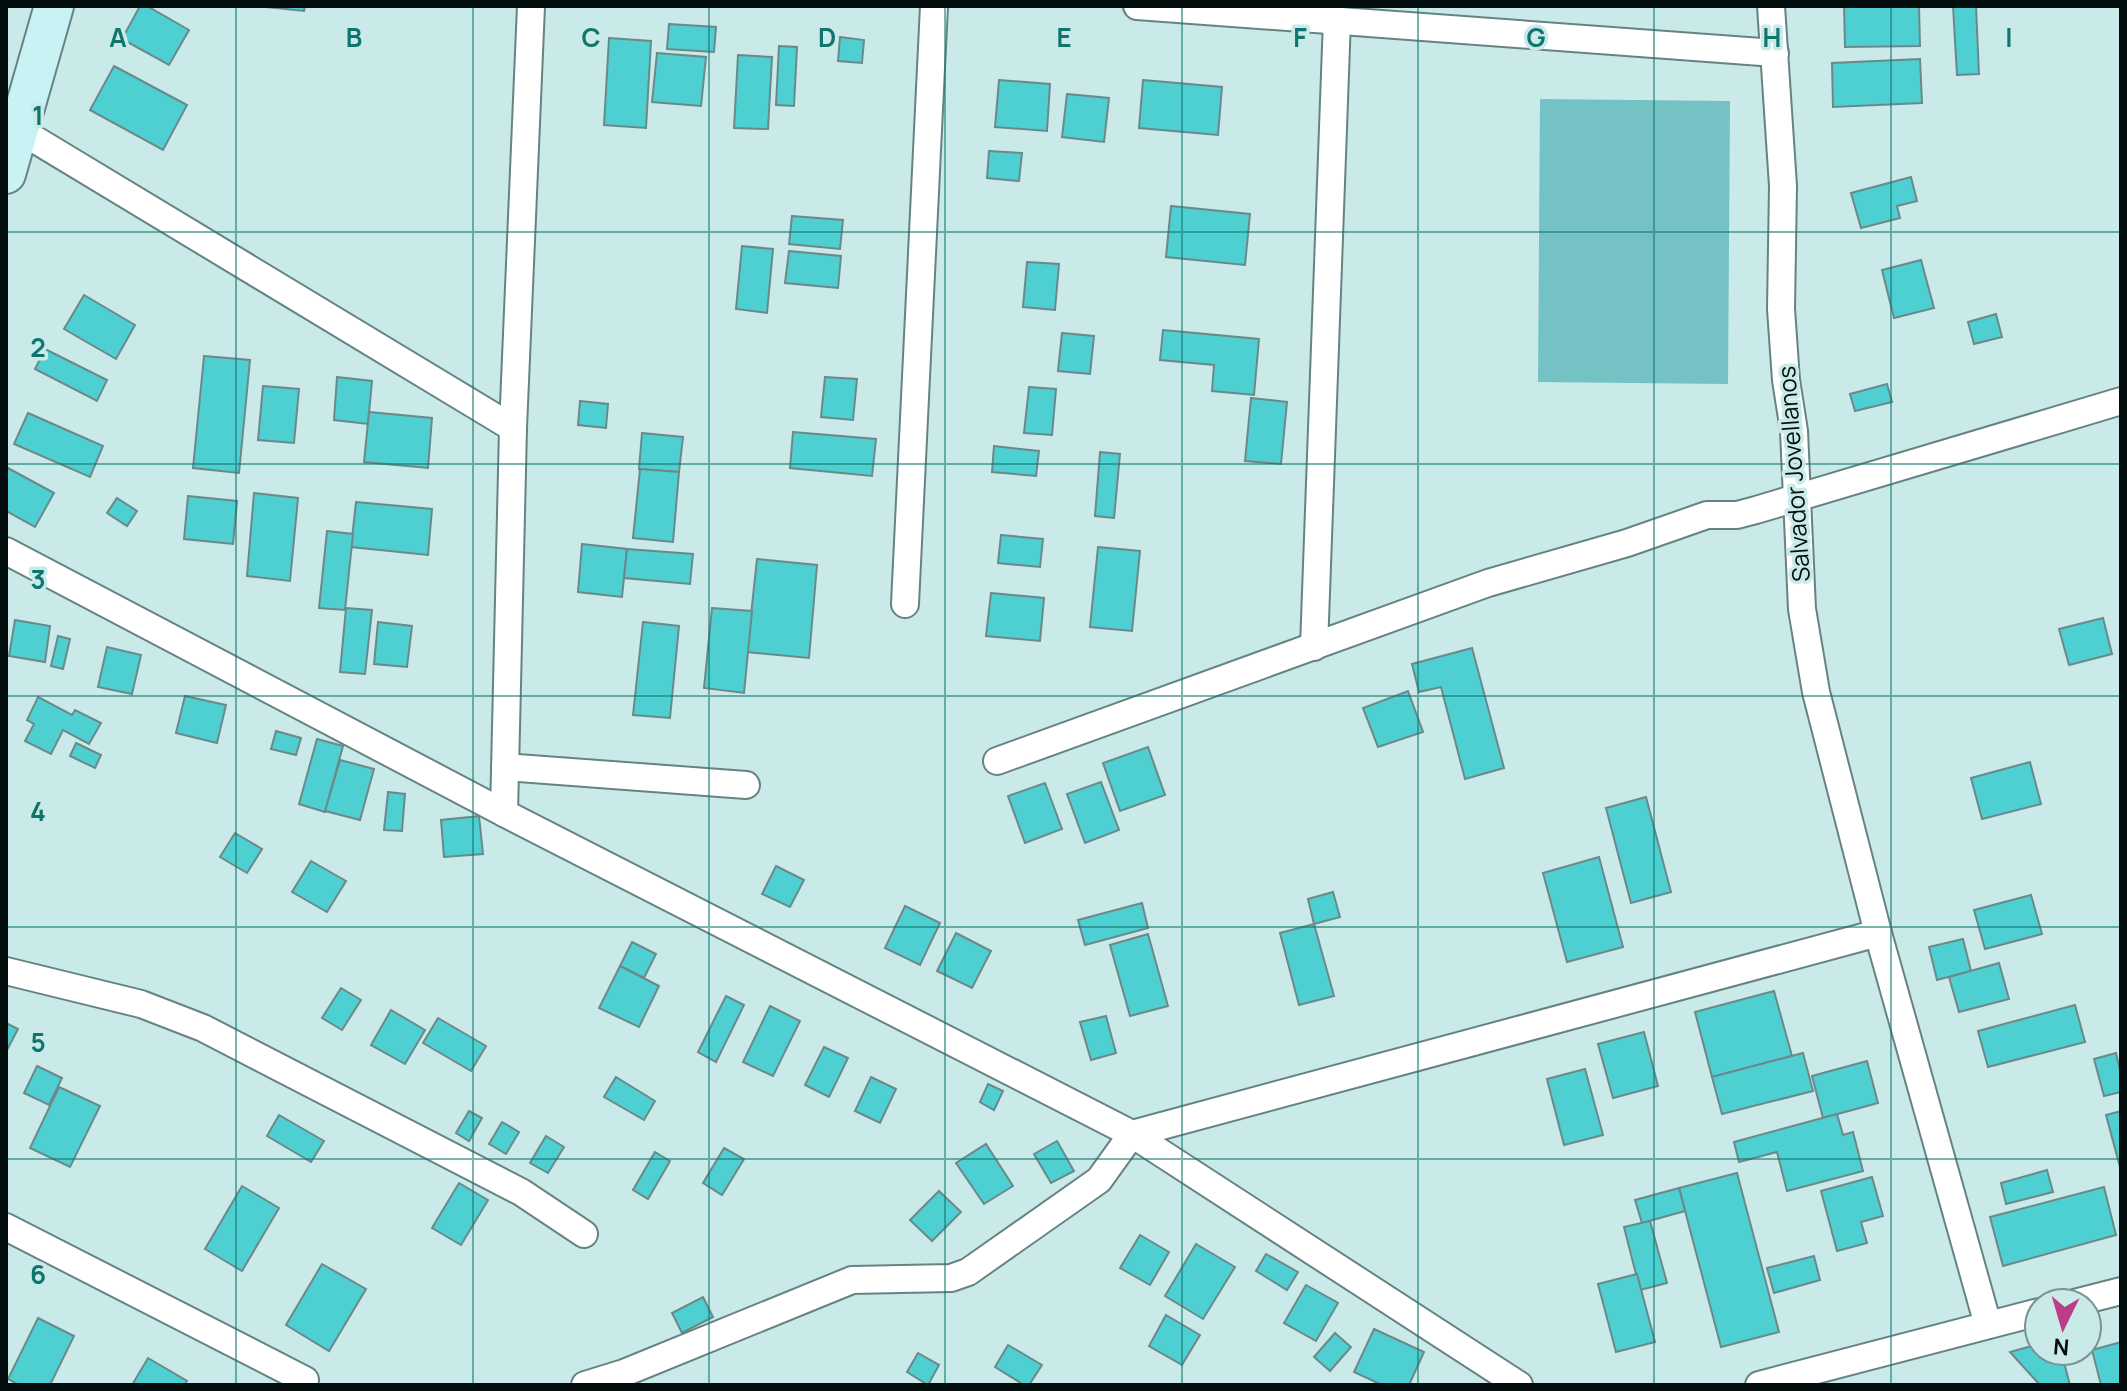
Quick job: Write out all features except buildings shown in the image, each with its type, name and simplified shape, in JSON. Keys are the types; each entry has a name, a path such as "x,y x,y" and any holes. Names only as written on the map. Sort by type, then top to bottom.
{"street":[{"path":"6,174 12,126 54,6"},
{"path":"504,813 513,428 531,6"},
{"path":"905,604 934,6"},
{"path":"1137,6 1775,53"},
{"name":"Salvador Jovellanos","path":"1771,6 1783,186 1781,309 1786,380 1794,431 1802,609 1816,692 1878,933 1988,1325"},
{"path":"1314,647 1337,19"},
{"path":"12,126 513,428"},
{"path":"997,761 1488,583 1627,543 1707,515 1737,515 2121,401"},
{"path":"6,551 504,813 1132,1134 1519,1385"},
{"path":"505,767 746,785"},
{"path":"585,1385 624,1373 852,1280 951,1278 968,1272 1099,1180 1132,1134 1878,933"},
{"path":"6,971 141,1004 203,1028 521,1192 584,1234"},
{"path":"6,1227 305,1380"},
{"path":"1759,1385 2023,1316"}],"shaded area":[{"path":"1540,99 1730,101 1728,384 1538,382"}]}
